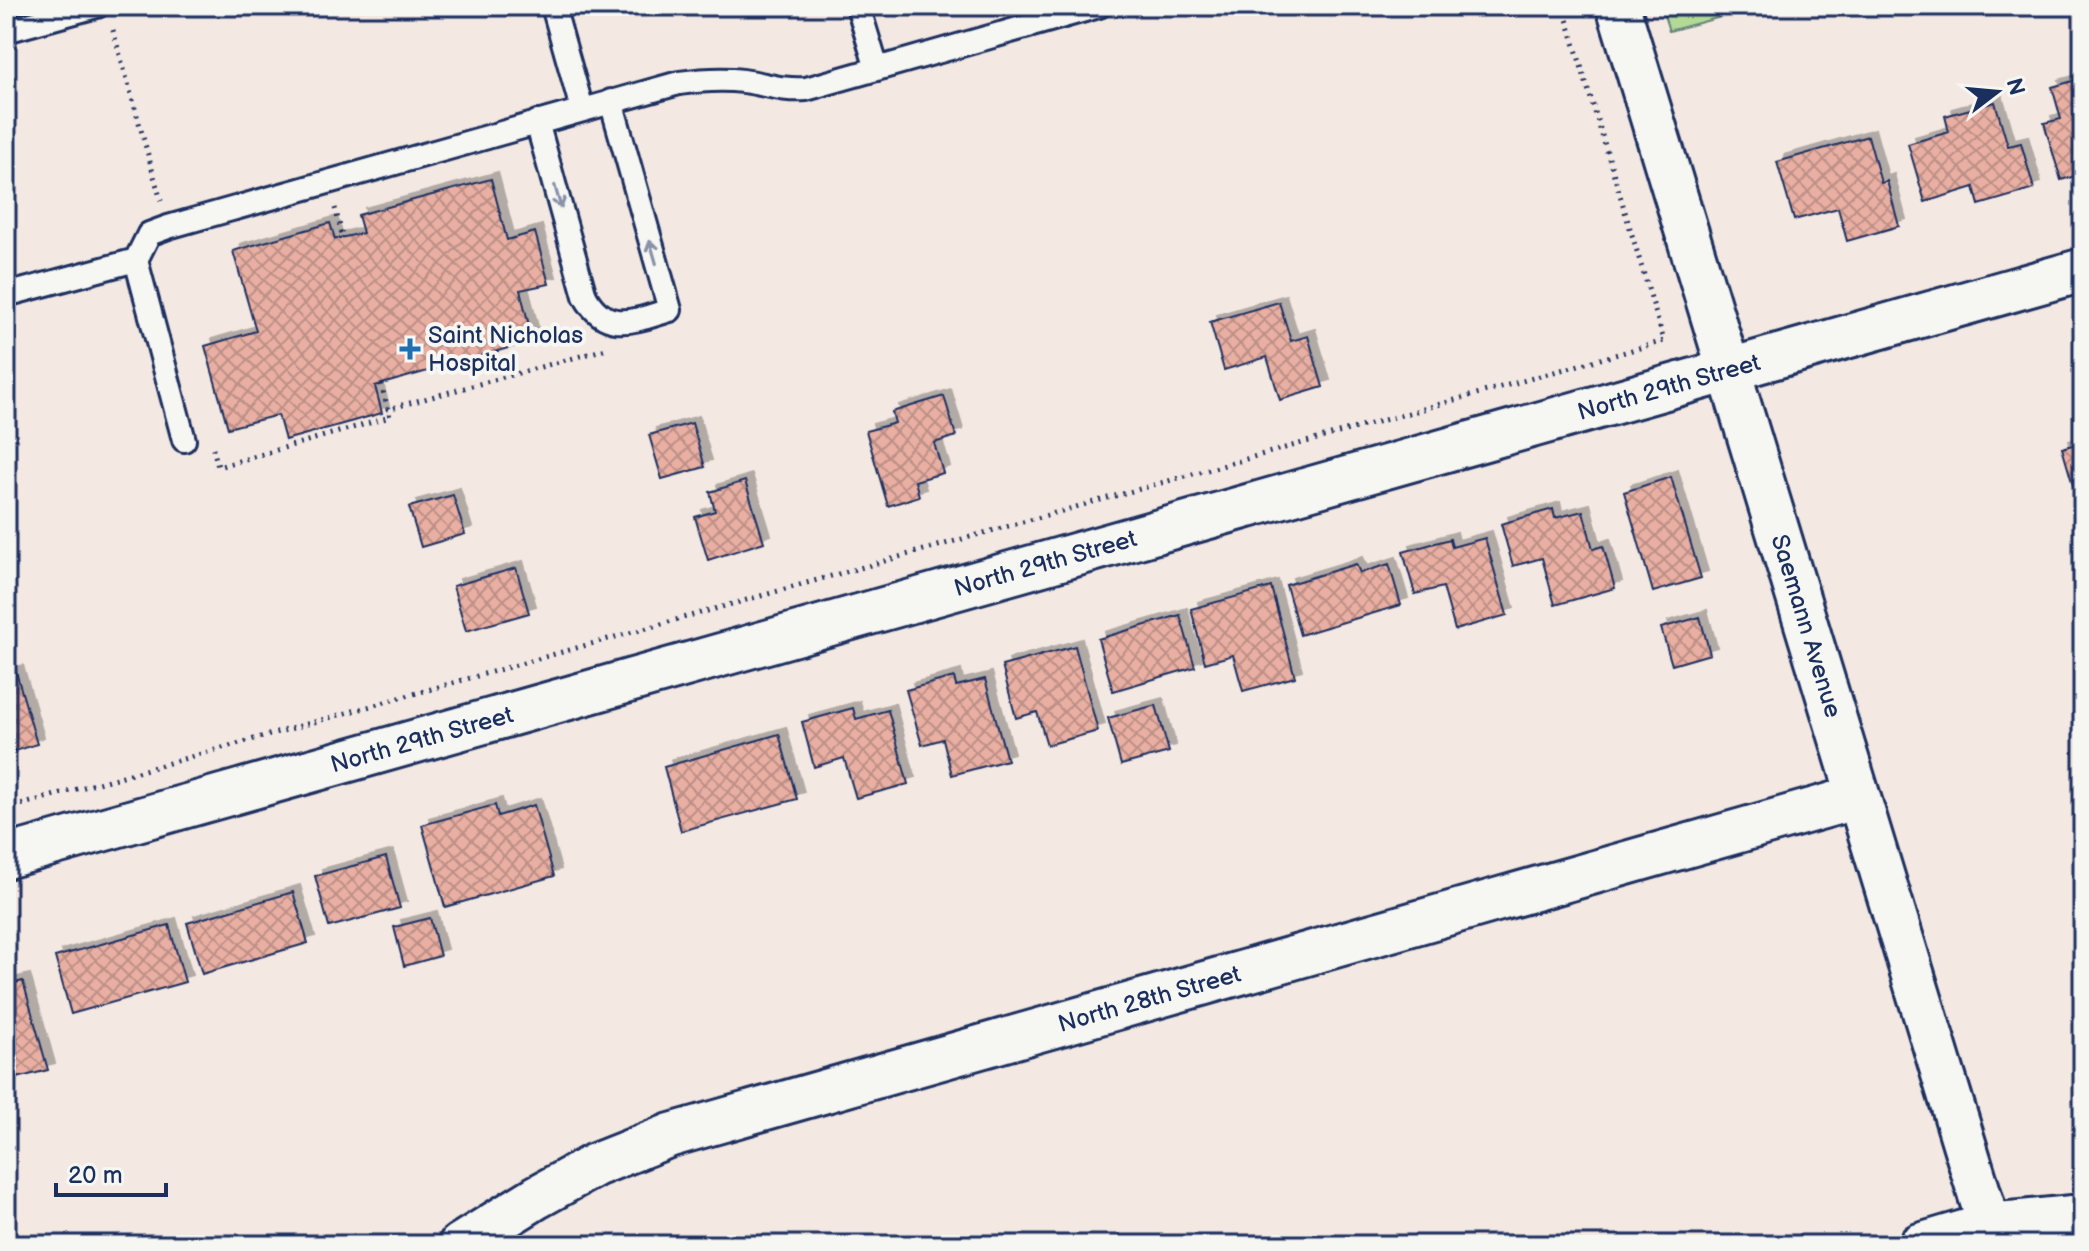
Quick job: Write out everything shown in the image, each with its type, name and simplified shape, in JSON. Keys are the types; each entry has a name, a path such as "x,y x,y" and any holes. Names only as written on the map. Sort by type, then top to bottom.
{"street":[{"name":"Saemann Avenue","path":"1618,6 1992,1235"},
{"name":"North 29th Street","path":"6,857 2083,270"},
{"name":"North 28th Street","path":"460,1245 595,1165 671,1135 1858,797"},
{"path":"1920,1245 1992,1235 2083,1216"}],"lane":[{"path":"553,6 582,109"},
{"path":"858,6 877,69"},
{"path":"184,440 136,260 149,234 679,83 708,79 743,81 786,91 806,89 1099,6"},
{"path":"6,31 104,13"},
{"path":"537,122 585,296 591,307 604,318 619,323 644,318 670,310 611,101"},
{"path":"6,295 136,260"}],"path":[{"path":"6,809 1664,341 1563,6"},
{"path":"104,13 168,227"},
{"path":"334,205 343,238"},
{"path":"388,409 649,337 644,318"},
{"path":"211,438 218,467 390,417 381,384"}],"green space":[{"path":"1661,6 1762,6 1669,31"}],"building":[{"path":"2083,78 2083,174 2061,180 2044,123 2061,119 2052,87"},
{"path":"1995,102 2008,146 2021,143 2034,189 1979,205 1974,187 1925,202 1908,144 1949,132 1945,116"},
{"path":"1868,136 1881,183 1887,181 1899,226 1847,241 1838,208 1794,220 1777,162"},
{"path":"491,179 507,240 535,232 549,284 520,290 533,341 375,386 382,413 285,440 278,415 228,428 205,346 256,331 233,251 330,223 335,239 363,233 358,215"},
{"path":"1279,302 1291,341 1308,336 1323,387 1280,400 1267,357 1224,370 1210,322"},
{"path":"944,396 956,436 934,443 943,473 915,481 919,496 888,506 866,431 895,423 892,412"},
{"path":"692,423 705,467 662,479 649,435"},
{"path":"2083,442 2083,519 2062,448"},
{"path":"1671,477 1701,578 1653,592 1624,492"},
{"path":"745,481 764,542 708,560 695,517 715,511 710,492"},
{"path":"453,495 465,534 421,547 409,507"},
{"path":"1553,509 1555,518 1583,511 1593,549 1603,546 1615,588 1555,605 1542,558 1513,566 1501,524"},
{"path":"1485,538 1507,615 1455,630 1443,587 1415,594 1403,552 1450,539 1452,547"},
{"path":"1356,564 1360,573 1389,564 1401,605 1300,635 1286,585"},
{"path":"516,568 529,613 466,631 453,586"},
{"path":"1271,587 1295,677 1243,691 1233,655 1205,663 1191,609"},
{"path":"1180,615 1195,667 1113,691 1098,639"},
{"path":"1700,617 1710,654 1672,665 1661,628"},
{"path":"1075,646 1098,731 1047,745 1037,712 1016,718 1002,666"},
{"path":"16,672 37,744 6,754 6,675"},
{"path":"954,677 956,686 985,679 1007,760 952,775 943,739 922,745 906,690"},
{"path":"1156,705 1169,752 1121,765 1108,718"},
{"path":"853,708 856,719 888,710 908,784 856,798 844,758 814,767 802,722"},
{"path":"779,734 797,799 681,831 664,767"},
{"path":"495,805 498,816 534,805 554,876 445,907 422,825"},
{"path":"386,857 400,908 329,927 315,876"},
{"path":"293,892 308,943 202,974 187,923"},
{"path":"430,918 440,956 404,966 394,927"},
{"path":"169,925 185,982 71,1014 55,957"},
{"path":"23,981 48,1070 6,1081 6,985"}],"place":[{"name":"Saint Nicholas Hospital","path":"410,349"}]}
